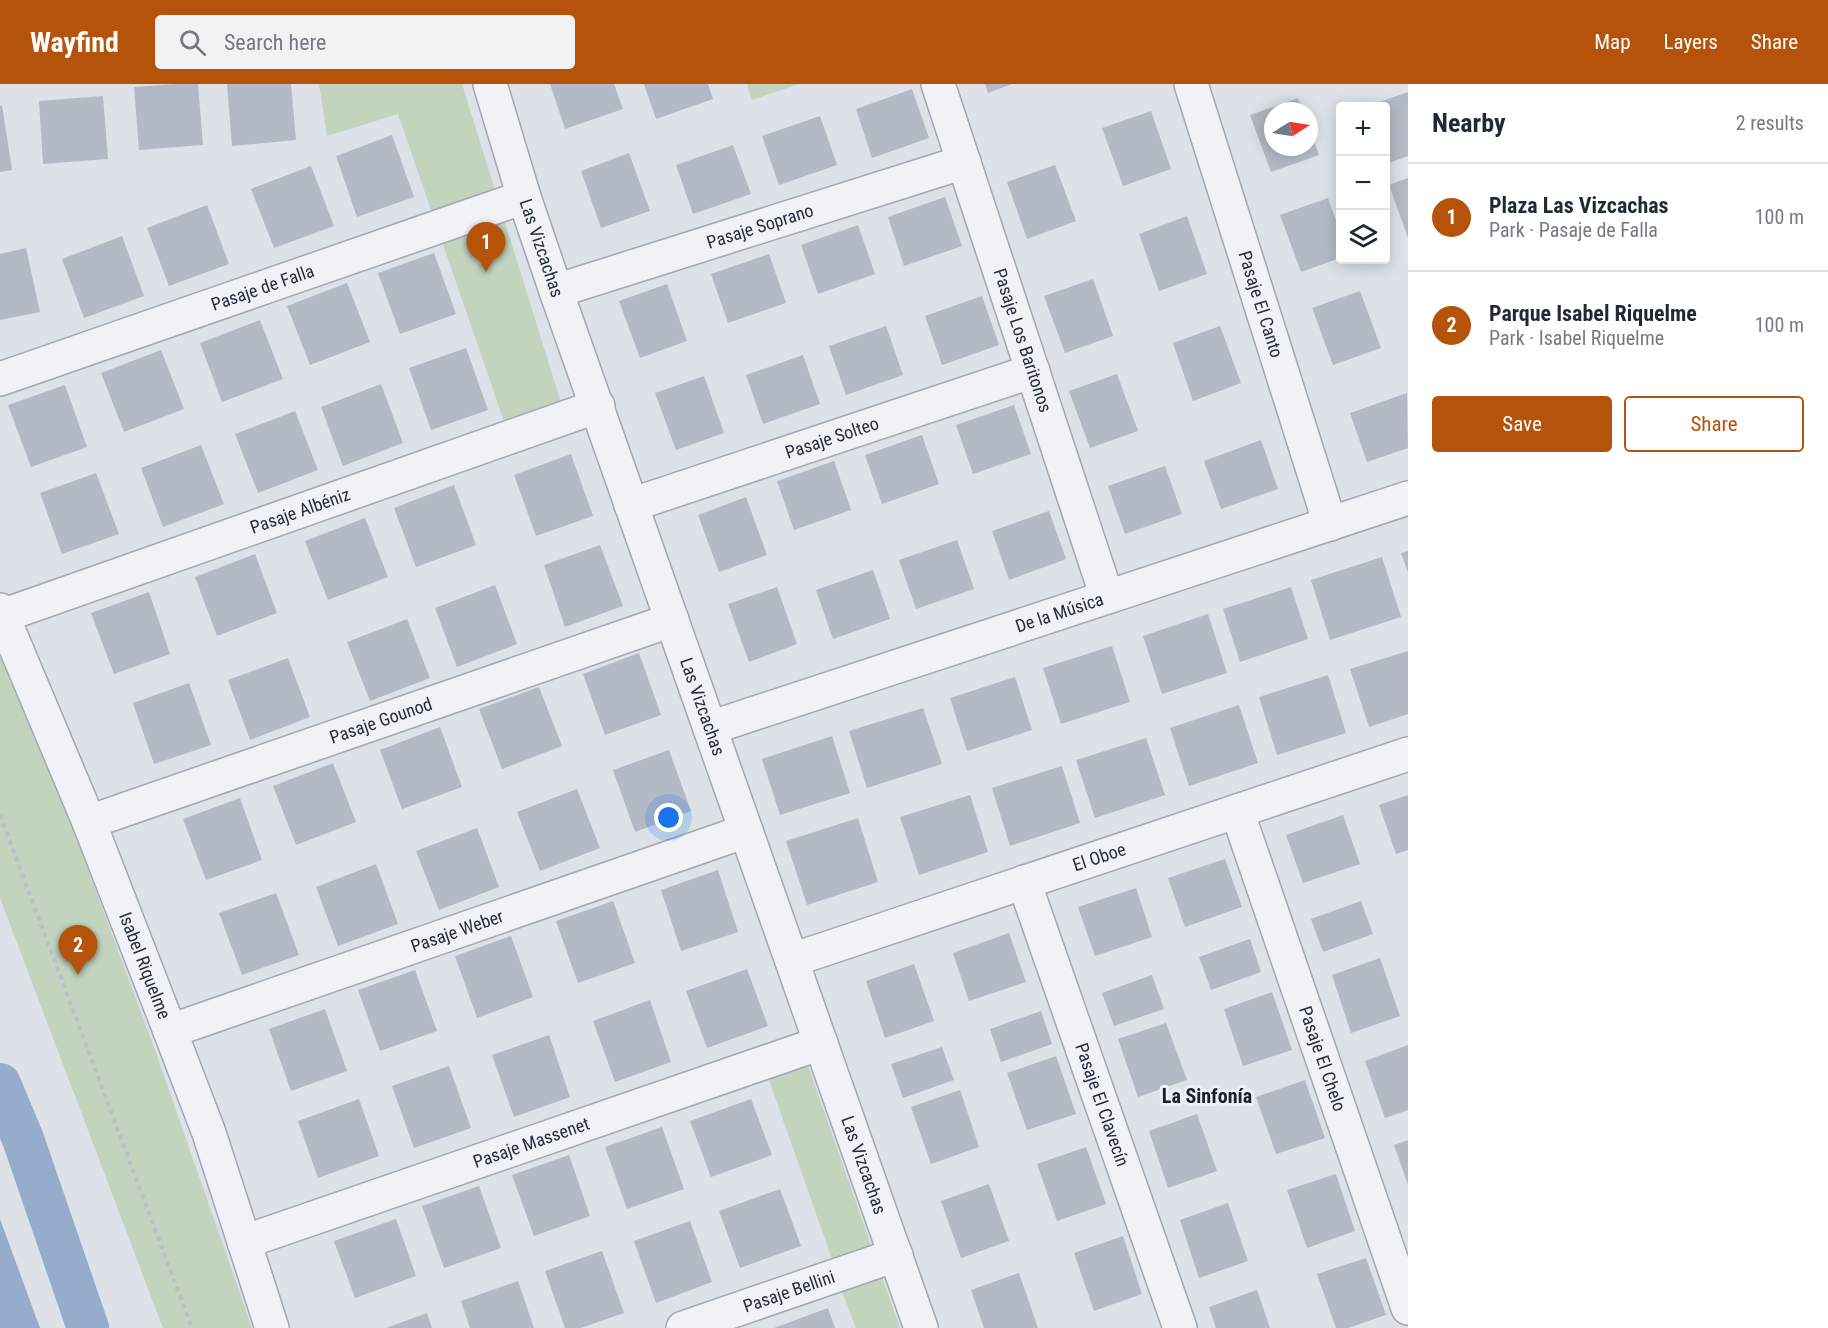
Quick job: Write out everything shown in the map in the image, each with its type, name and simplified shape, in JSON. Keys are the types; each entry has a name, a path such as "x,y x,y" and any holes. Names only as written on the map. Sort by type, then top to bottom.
{"street":[{"name":"Las Vizcachas","path":"490,84 524,197 556,291 921,1328"},
{"name":"Pasaje Los Baritonos","path":"938,84 1107,597"},
{"name":"Pasaje El Canto","path":"1191,84 1330,524"},
{"name":"Pasaje Soprano","path":"556,291 964,162"},
{"name":"Pasaje de Falla","path":"0,379 524,197"},
{"name":"Pasaje Solteo","path":"631,505 1033,371"},
{"name":"Pasaje Albéniz","path":"1,613 598,406"},
{"name":"De la Música","path":"710,728 1408,498"},
{"name":"Isabel Riquelme","path":"1,613 89,822 209,1133 272,1328"},
{"name":"Pasaje Gounod","path":"89,822 672,620"},
{"name":"El Oboe","path":"792,960 1408,754"},
{"name":"Pasaje El Chelo","path":"1237,811 1408,1308"},
{"name":"Pasaje Weber","path":"170,1031 746,831"},
{"name":"Pasaje El Clavecín","path":"1024,882 1180,1328"},
{"name":"Pasaje Massenet","path":"244,1242 821,1043"},
{"name":"Pasaje Bellini","path":"683,1328 896,1255"}],"path":[{"path":"0,815 192,1328"}],"green space":[{"path":"319,84 462,84 563,409 506,427 398,114 327,136"},
{"path":"747,84 799,84 752,100"},
{"path":"0,651 69,818 156,1053 252,1328 163,1328 0,898"},
{"path":"807,1063 871,1245 832,1259 768,1077"},
{"path":"882,1277 900,1328 856,1328 842,1291"}],"water":[{"path":"0,1219 40,1328 0,1328"}],"building":[{"path":"198,84 203,145 139,150 134,87"},
{"path":"227,84 291,84 296,140 232,146"},
{"path":"550,84 614,84 623,109 565,129"},
{"path":"644,84 708,84 713,99 656,119"},
{"path":"985,84 1012,84 988,93"},
{"path":"912,89 929,138 872,158 856,109"},
{"path":"1408,92 1408,156 1390,163 1390,102 1379,102"},
{"path":"103,96 108,159 43,164 39,101"},
{"path":"1298,98 1300,102 1287,102"},
{"path":"2,105 12,170 0,172 0,106"},
{"path":"1264,110 1264,153 1250,115"},
{"path":"1151,111 1171,169 1123,186 1102,128"},
{"path":"820,116 837,165 779,185 762,136"},
{"path":"392,135 414,197 357,217 336,156"},
{"path":"733,145 751,194 693,214 676,165"},
{"path":"629,153 650,211 601,228 581,171"},
{"path":"1265,156 1316,156 1271,172"},
{"path":"1055,165 1076,221 1027,239 1007,182"},
{"path":"311,166 334,226 274,248 251,189"},
{"path":"1408,178 1408,238 1390,188 1390,185"},
{"path":"945,197 962,246 904,266 888,217"},
{"path":"1328,198 1336,221 1336,259 1301,272 1280,215"},
{"path":"207,205 229,264 169,286 147,228"},
{"path":"1187,216 1207,274 1159,291 1139,234"},
{"path":"858,225 875,274 818,294 801,245"},
{"path":"122,236 144,296 84,318 62,259"},
{"path":"26,248 40,312 0,320 0,254"},
{"path":"434,253 456,314 400,334 378,273"},
{"path":"769,254 786,303 728,323 711,274"},
{"path":"1093,279 1113,336 1065,353 1044,296"},
{"path":"347,283 370,342 310,365 287,306"},
{"path":"667,284 687,341 640,358 619,301"},
{"path":"1360,291 1381,348 1333,365 1312,308"},
{"path":"982,296 999,345 942,365 925,316"},
{"path":"260,320 283,379 222,402 200,343"},
{"path":"886,326 903,375 846,395 829,346"},
{"path":"1220,326 1241,383 1193,401 1173,343"},
{"path":"466,348 488,410 431,430 409,368"},
{"path":"161,350 184,409 124,432 101,373"},
{"path":"803,355 820,404 763,424 746,375"},
{"path":"1117,374 1138,431 1090,448 1069,391"},
{"path":"704,376 724,433 676,450 655,393"},
{"path":"381,384 403,443 343,466 321,407"},
{"path":"65,385 87,447 31,467 8,405"},
{"path":"1407,393 1408,448 1367,462 1350,413"},
{"path":"1014,405 1031,454 973,474 956,425"},
{"path":"295,411 318,470 258,493 235,434"},
{"path":"922,435 939,484 882,504 865,455"},
{"path":"1261,440 1278,489 1221,509 1204,461"},
{"path":"201,445 224,504 163,527 141,468"},
{"path":"571,454 593,516 536,536 514,475"},
{"path":"834,461 851,510 794,530 777,481"},
{"path":"1165,466 1182,514 1125,534 1108,486"},
{"path":"96,473 119,534 62,554 40,493"},
{"path":"454,485 476,545 416,567 394,508"},
{"path":"746,497 767,555 719,572 698,515"},
{"path":"1049,511 1066,559 1009,580 992,531"},
{"path":"365,518 388,577 328,600 305,541"},
{"path":"957,540 974,589 916,609 899,560"},
{"path":"600,545 623,606 565,627 544,565"},
{"path":"1408,551 1408,572 1401,553"},
{"path":"255,554 277,613 217,636 195,577"},
{"path":"1382,557 1401,617 1330,640 1311,580"},
{"path":"873,570 890,619 833,639 816,590"},
{"path":"495,585 517,644 457,667 435,608"},
{"path":"777,587 797,644 749,662 728,604"},
{"path":"1291,587 1308,639 1240,662 1223,609"},
{"path":"149,592 170,654 114,674 91,613"},
{"path":"1208,614 1227,673 1162,694 1143,636"},
{"path":"407,619 430,678 370,701 347,642"},
{"path":"1112,646 1130,702 1061,724 1043,668"},
{"path":"1408,651 1408,714 1369,727 1350,669"},
{"path":"639,653 661,715 605,735 583,674"},
{"path":"288,658 310,717 250,740 228,680"},
{"path":"1328,675 1346,733 1277,755 1259,697"},
{"path":"1015,677 1032,730 967,751 950,698"},
{"path":"189,683 211,745 154,764 133,703"},
{"path":"539,687 562,746 502,769 479,709"},
{"path":"1239,705 1258,763 1189,786 1170,728"},
{"path":"923,708 942,764 867,788 849,731"},
{"path":"440,727 462,787 402,809 380,750"},
{"path":"832,736 850,793 780,815 762,759"},
{"path":"1146,738 1165,795 1095,818 1076,760"},
{"path":"669,750 691,811 635,832 613,770"},
{"path":"333,763 356,822 296,845 273,786"},
{"path":"1062,766 1080,823 1010,846 992,788"},
{"path":"577,789 600,848 540,871 517,812"},
{"path":"970,795 988,852 919,875 900,817"},
{"path":"1408,795 1408,850 1396,854 1379,805"},
{"path":"240,798 262,860 206,880 183,819"},
{"path":"1343,815 1360,864 1303,883 1286,835"},
{"path":"858,818 878,882 807,905 786,841"},
{"path":"477,828 499,887 439,910 416,851"},
{"path":"1225,859 1242,907 1185,927 1168,878"},
{"path":"376,864 398,924 338,946 316,887"},
{"path":"718,870 738,932 681,951 661,890"},
{"path":"1136,888 1152,937 1095,956 1078,907"},
{"path":"276,893 299,955 242,975 219,913"},
{"path":"613,901 635,963 578,983 556,921"},
{"path":"1361,901 1373,934 1323,952 1311,919"},
{"path":"1009,933 1026,982 969,1001 953,953"},
{"path":"511,936 533,997 477,1018 455,956"},
{"path":"1250,939 1261,972 1211,990 1199,957"},
{"path":"1380,958 1400,1016 1351,1033 1332,975"},
{"path":"914,964 934,1021 885,1038 866,981"},
{"path":"747,969 768,1026 707,1048 686,991"},
{"path":"415,970 437,1031 380,1051 358,990"},
{"path":"1152,975 1164,1009 1114,1026 1102,993"},
{"path":"1272,992 1292,1050 1243,1066 1224,1009"},
{"path":"650,1000 671,1062 615,1082 593,1021"},
{"path":"325,1009 347,1071 291,1091 269,1029"},
{"path":"1041,1011 1052,1044 1001,1062 990,1029"},
{"path":"1166,1023 1187,1080 1138,1097 1118,1039"},
{"path":"549,1035 570,1097 514,1117 492,1055"},
{"path":"1408,1045 1408,1110 1385,1118 1365,1061"},
{"path":"942,1047 954,1080 903,1098 891,1064"},
{"path":"1056,1056 1076,1114 1027,1130 1007,1073"},
{"path":"449,1066 471,1128 414,1148 392,1086"},
{"path":"1305,1080 1325,1138 1276,1154 1256,1097"},
{"path":"960,1090 979,1147 931,1164 911,1107"},
{"path":"359,1099 379,1156 318,1178 298,1121"},
{"path":"751,1099 772,1155 711,1177 690,1121"},
{"path":"1197,1114 1217,1171 1168,1188 1149,1131"},
{"path":"662,1127 684,1189 627,1209 605,1147"},
{"path":"1408,1140 1408,1185 1394,1145"},
{"path":"1086,1147 1106,1204 1057,1221 1037,1164"},
{"path":"569,1155 590,1216 534,1236 512,1175"},
{"path":"1336,1174 1355,1231 1307,1248 1287,1190"},
{"path":"989,1184 1009,1241 961,1258 941,1201"},
{"path":"479,1186 501,1248 444,1268 422,1206"},
{"path":"780,1189 801,1246 740,1268 719,1211"},
{"path":"1228,1203 1248,1261 1199,1278 1180,1220"},
{"path":"396,1219 416,1276 355,1298 334,1241"},
{"path":"690,1221 712,1282 656,1303 634,1241"},
{"path":"1123,1236 1142,1294 1094,1311 1074,1253"},
{"path":"602,1251 624,1313 581,1328 565,1328 545,1271"},
{"path":"1366,1258 1386,1315 1348,1328 1336,1328 1317,1274"},
{"path":"1019,1273 1038,1328 984,1328 971,1290"},
{"path":"518,1281 534,1328 470,1328 461,1301"},
{"path":"1257,1290 1270,1328 1216,1328 1209,1307"},
{"path":"828,1308 835,1328 774,1328"},
{"path":"427,1313 432,1328 386,1328"}],"waterway":[{"path":"0,1084 23,1139 88,1328"}],"place":[{"name":"Plaza Las Vizcachas","path":"486,272"},
{"name":"Parque Isabel Riquelme","path":"78,975"}],"district":[{"name":"La Sinfonía","path":"1207,1096"}]}
